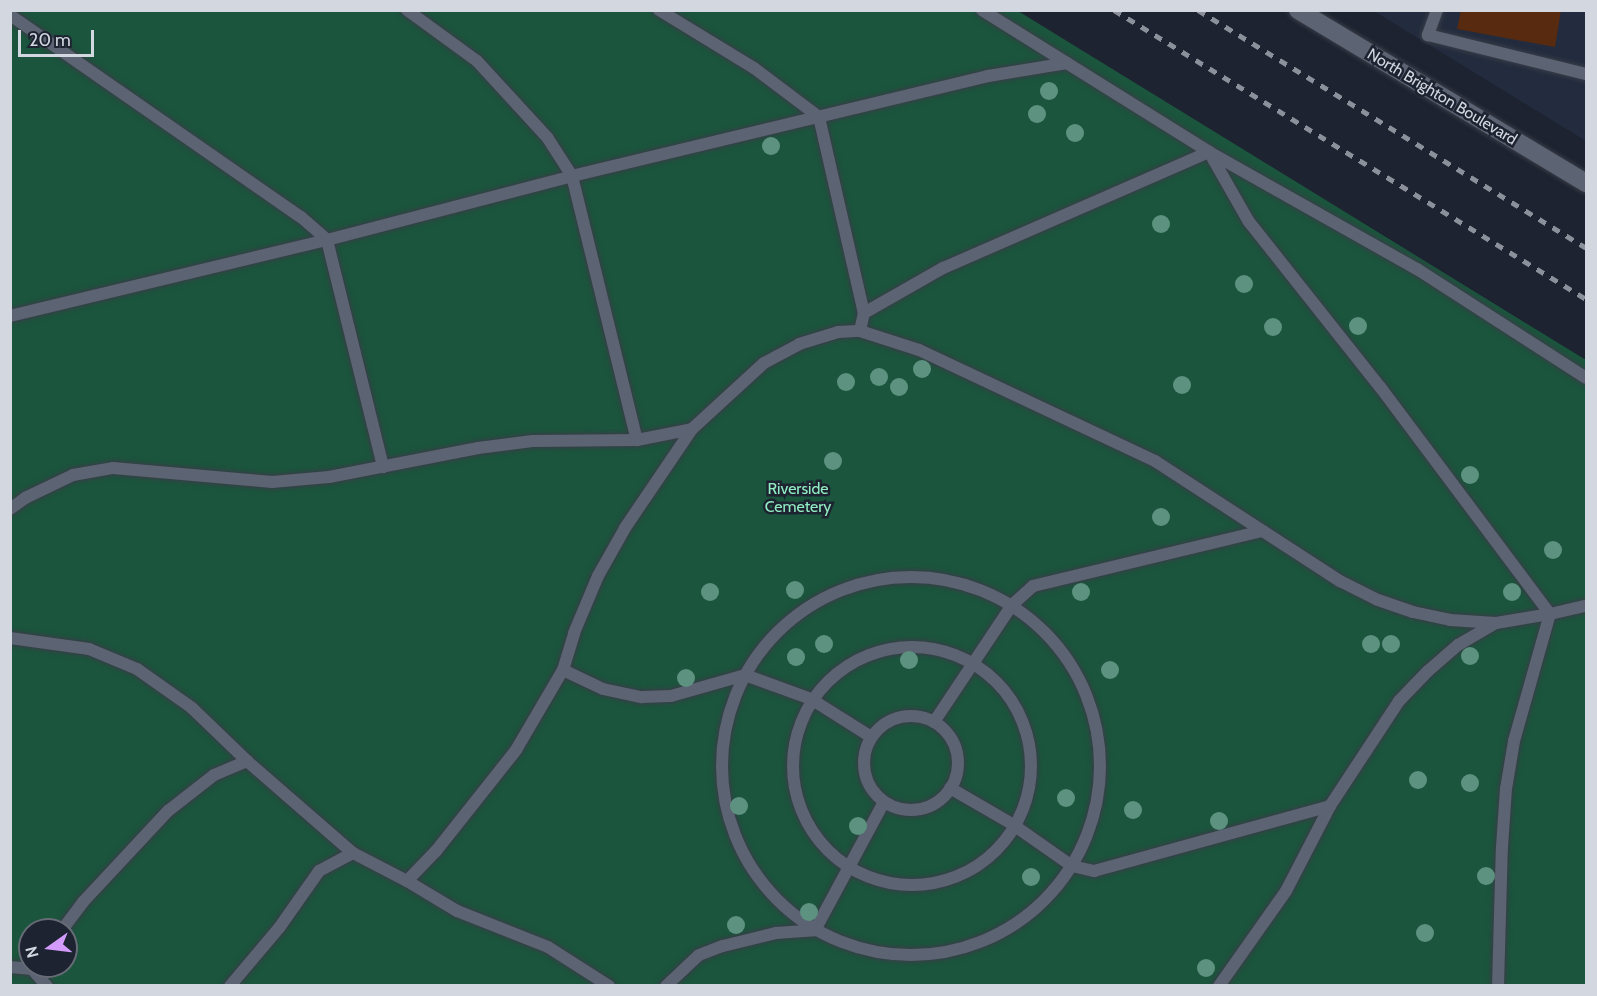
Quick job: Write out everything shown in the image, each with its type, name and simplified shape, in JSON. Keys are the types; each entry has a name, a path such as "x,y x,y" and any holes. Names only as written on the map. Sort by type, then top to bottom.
{"main road":[{"name":"North Brighton Boulevard","path":"1298,10 1587,183"}],"lane":[{"path":"407,10 477,61 547,136 572,176 637,440"},
{"path":"659,10 754,68 819,117 864,313 860,331"},
{"path":"982,10 1209,152 1417,269 1587,378"},
{"path":"1437,10 1428,35 1587,74"},
{"path":"10,15 301,217 327,240 383,467"},
{"path":"10,316 327,240 572,176 988,76 1067,63"},
{"path":"864,313 943,268 1209,152"},
{"path":"1209,152 1249,222 1380,387 1550,614"},
{"path":"407,881 436,851 516,750 562,670 574,633 598,576 625,528 692,429 764,363 799,344 838,332 860,331 919,350 1155,461 1340,581 1378,600 1413,612 1450,620 1496,623 1587,606"},
{"path":"10,508 25,498 73,475 113,468 272,482 329,477 478,448 533,441 637,440 692,429"},
{"path":"934,722 1012,605 1033,586 1262,531"},
{"path":"893,577 924,577 955,581 984,591 1012,605 1041,628 1065,656 1084,688 1096,723 1100,760 1098,797 1089,832 1072,866 1050,895 1023,920 991,939 957,951 920,956 884,954 848,945 815,930 791,913 764,885 738,844 728,816 723,788 722,758 725,729 733,701 745,675 761,649 783,626 807,607 834,592 863,582 893,577"},
{"path":"1498,986 1506,789 1516,731 1550,614"},
{"path":"1219,986 1286,891 1330,806 1399,701 1458,645 1496,623"},
{"path":"10,638 89,649 137,669 192,708 247,761 354,853 457,911 548,947 609,986"},
{"path":"921,647 956,656 972,664 988,675 1006,695 1020,719 1026,737 1030,774 1022,810 1014,826 1003,842 982,862 957,876 940,882 902,885 883,882 849,867 821,842 801,810 796,792 793,773 797,736 813,701 836,674 859,660 885,650 921,647"},
{"path":"562,670 603,689 642,697 671,696 745,675 813,701 872,737"},
{"path":"921,717 934,722 946,732 954,744 958,759 957,774 951,788 928,807 913,810 898,808 884,802 874,792 864,765 866,751 872,737 893,719 921,717"},
{"path":"71,918 83,902 168,812 214,775 247,761"},
{"path":"951,788 1014,826 1072,866 1094,871 1330,806"},
{"path":"815,930 884,802"},
{"path":"230,986 279,928 319,871 354,853"},
{"path":"666,986 699,955 723,946 776,933 815,930"}],"shaded area":[{"path":"1374,11 1586,11 1586,141"}],"green space":[{"name":"Riverside Cemetery","path":"10,11 1018,11 1586,360 1586,985 11,985"}],"building":[{"path":"1461,10 1561,10 1555,47 1457,29"}],"railway":[{"path":"1114,10 1586,299"},
{"path":"1198,10 1586,248"}]}
